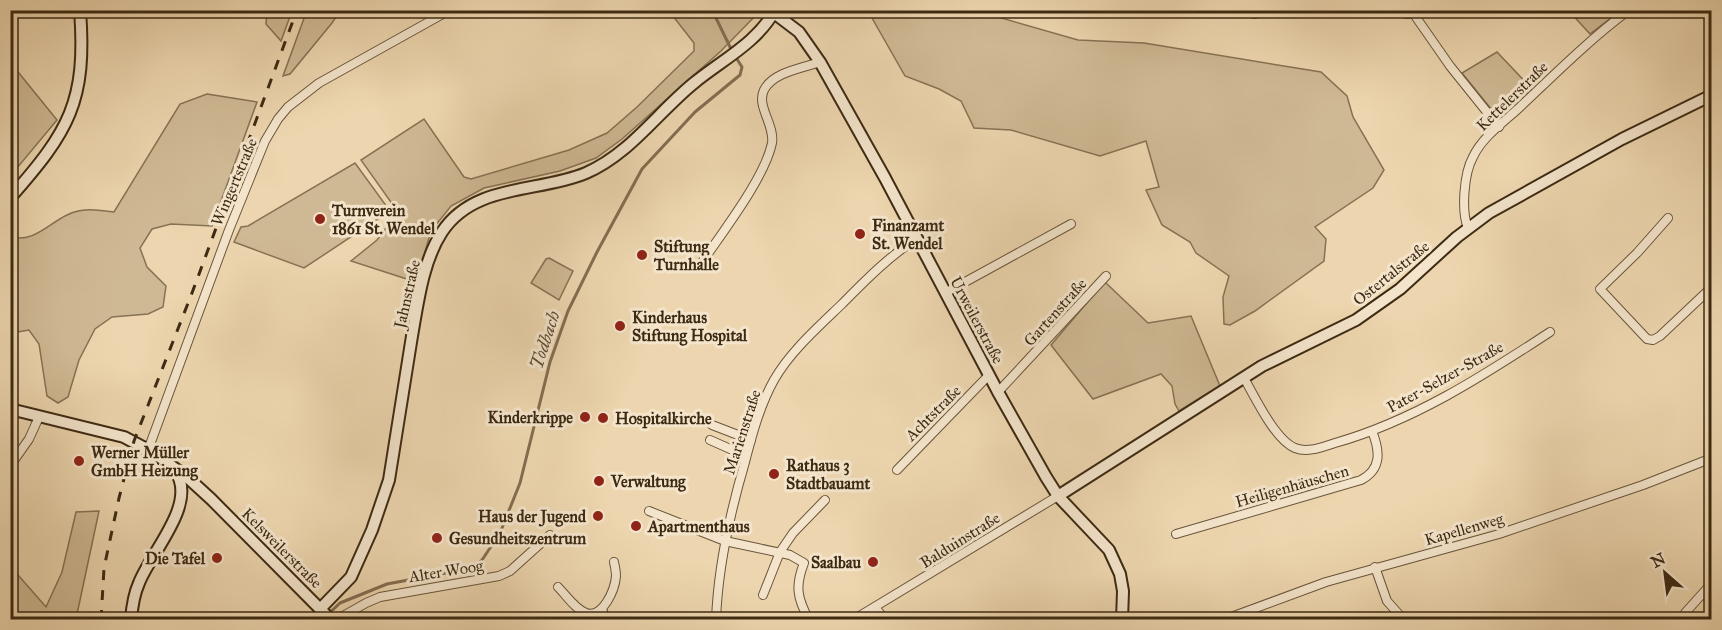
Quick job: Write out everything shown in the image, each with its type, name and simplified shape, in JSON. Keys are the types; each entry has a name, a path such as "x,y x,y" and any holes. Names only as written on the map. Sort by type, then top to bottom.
{"street":[{"path":"10,198 54,145 68,123 78,90 82,62 80,10"},
{"name":"Wingertstraße","path":"148,450 229,230 265,141 278,119 302,94 319,83 450,10"},
{"path":"1243,10 1255,14"},
{"path":"1392,10 1407,14 1412,12 1450,66 1499,127"},
{"name":"Kettelerstraße","path":"1468,228 1464,208 1469,167 1478,147 1607,27 1629,10"},
{"name":"Jahnstraße","path":"329,615 351,577 382,506 389,480 418,303 433,248 443,231 456,216 471,205 492,196 566,181 608,162 635,140 695,82 741,49 756,35 774,12"},
{"name":"Urweilerstraße","path":"774,12 799,32 820,62 1046,477 1059,495 1109,550 1120,574 1123,591 1122,620"},
{"path":"704,261 761,173 769,153 773,139 771,124 762,98 763,91 770,81 820,62"},
{"name":"Ostertalstraße","path":"1059,495 1286,353 1348,324 1380,304 1468,228 1489,213 1667,115 1712,95"},
{"path":"1668,218 1637,253 1600,289 1647,339 1653,340 1712,286"},
{"path":"945,293 1071,224"},
{"name":"Marienstraße","path":"716,620 725,541 746,456 774,380 788,360 866,280 916,238"},
{"name":"Gartenstraße","path":"998,392 1106,276"},
{"name":"Pater-Selzer-Straße","path":"1244,378 1282,438 1297,449 1309,450 1372,431 1446,396 1550,332"},
{"name":"Achtstraße","path":"897,470 989,375"},
{"name":"Kelsweilerstraße","path":"10,409 124,437 148,450 188,478 329,615"},
{"path":"10,466 29,439 39,417"},
{"path":"712,425 751,440"},
{"name":"Heiligenhäuschen","path":"1176,534 1361,480 1373,472 1379,455 1372,431"},
{"path":"710,440 746,456"},
{"name":"Kapellenweg","path":"1223,620 1278,598 1375,567 1498,534 1643,485 1712,458"},
{"path":"131,620 139,581 172,522 182,498 180,479 174,469"},
{"path":"183,492 211,499"},
{"name":"Balduinstraße","path":"853,620 1059,495"},
{"path":"763,595 780,552 793,533 825,500"},
{"path":"649,511 725,541 780,552 804,563 798,596 809,620"},
{"name":"Alter Woog","path":"329,615 380,597 499,576 510,571 550,535"},
{"path":"558,587 584,612 590,614 602,609 616,580 614,562"},
{"path":"1375,567 1387,601 1404,620"},
{"path":"1683,620 1685,613 1712,583"},
{"path":"876,607 885,620"},
{"path":"602,609 606,620"}],"shaded area":[{"path":"307,10 340,11 290,74 283,76"},
{"path":"267,11 292,11 281,41 266,24"},
{"path":"669,11 760,11 721,51 622,139 596,158 560,171 484,188 451,206 431,231 416,282 351,261 377,240 398,212 361,160 424,119 464,177 471,179 569,150 607,133 694,51 694,43"},
{"path":"868,11 977,11 1078,40 1144,43 1321,72 1347,96 1353,117 1384,170 1373,188 1315,227 1326,239 1324,261 1255,311 1230,325 1224,324 1223,297 1229,276 1196,253 1190,242 1162,225 1146,190 1159,187 1146,141 1100,156 1011,130 974,128 961,101 939,89 905,76"},
{"path":"1569,11 1620,11 1590,34"},
{"path":"1497,52 1532,89 1504,116 1496,115 1462,73"},
{"path":"10,62 57,120 17,168 11,162"},
{"path":"207,94 257,102 212,226 171,224 152,229 140,248 147,267 166,286 163,307 148,314 112,317 95,329 79,360 68,397 58,403 47,396 39,344 29,330 11,333 11,237 33,235 67,215 79,211 114,212 180,104"},
{"name":"Turnverein 1861 St. Wendel","path":"355,163 390,211 304,268 234,242 241,227 248,226"},
{"path":"549,258 573,271 559,300 531,283 546,259"},
{"path":"1106,283 1148,323 1191,316 1220,386 1179,411 1175,404 1172,386 1161,374 1093,399 1051,345"},
{"path":"99,511 76,619 22,619 11,611 11,567 46,607 62,572 76,512"}],"waterway":[{"name":"Todbach","path":"710,10 732,51"},
{"name":"Todbach","path":"322,620 340,603 387,584 473,568 482,560 500,533 520,483 550,362 568,311 597,252 642,169 695,112 740,75 742,67 735,56"}],"railway":[{"path":"101,620 104,568 134,441 192,293 297,10"}],"place":[{"name":"Turnverein 1861 St. Wendel","path":"320,219"},
{"name":"Finanzamt St. Wendel","path":"860,234"},
{"name":"Stiftung Turnhalle","path":"642,255"},
{"name":"Kinderhaus Stiftung Hospital","path":"620,326"},
{"name":"Kinderkrippe","path":"585,417"},
{"name":"Hospitalkirche","path":"603,418"},
{"name":"Werner Müller GmbH Heizung","path":"79,461"},
{"name":"Rathaus 3 Stadtbauamt","path":"774,474"},
{"name":"Verwaltung","path":"599,481"},
{"name":"Haus der Jugend","path":"598,516"},
{"name":"Apartmenthaus","path":"636,526"},
{"name":"Gesundheitszentrum","path":"437,538"},
{"name":"Die Tafel","path":"217,558"},
{"name":"Saalbau","path":"873,562"}]}
